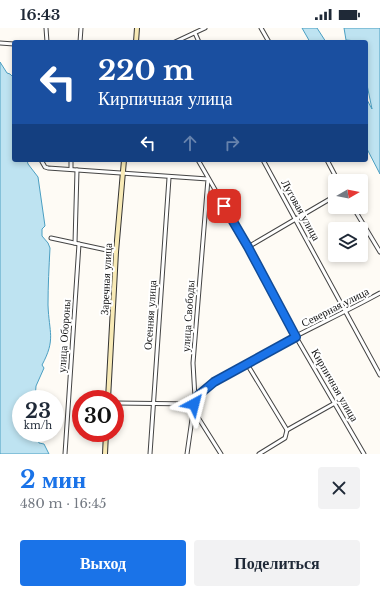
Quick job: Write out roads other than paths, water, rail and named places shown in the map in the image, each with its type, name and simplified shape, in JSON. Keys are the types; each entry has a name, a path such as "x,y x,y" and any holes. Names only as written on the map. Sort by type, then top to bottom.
{"street":[{"path":"46,28 47,40"},
{"path":"80,40 81,28"},
{"path":"136,40 137,28"},
{"path":"193,28 198,40"},
{"path":"179,40 205,28"},
{"path":"261,28 268,40"},
{"path":"0,43 12,44"},
{"path":"42,162 45,167 48,168 169,178 208,179"},
{"path":"70,169 71,162"},
{"name":"Заречная улица","path":"108,390 116,252 124,162"},
{"name":"Кирпичная улица","path":"199,162 248,247 296,337 364,454"},
{"name":"Луговая улица","path":"264,162 380,375"},
{"path":"328,162 334,174"},
{"path":"75,243 77,170"},
{"name":"Осенняя улица","path":"150,454 169,178"},
{"name":"улица Свободы","path":"187,454 195,398 193,363 208,179"},
{"path":"248,247 328,200"},
{"path":"357,214 380,252"},
{"path":"51,238 116,252"},
{"name":"улица Обороны","path":"65,454 80,244"},
{"name":"Северная улица","path":"195,398 214,382 380,293"},
{"path":"247,364 287,430 285,438 259,454"},
{"path":"124,403 194,404"},
{"path":"287,430 335,403"},
{"path":"194,411 221,454"},
{"path":"105,454 106,442"}],"water":[{"path":"302,28 317,28 325,40 309,40"},
{"path":"344,28 380,28 380,174 368,151 368,102 372,109 368,90 368,40 346,40"},
{"path":"0,62 7,73 12,76 12,162 28,162 38,177 45,226 42,229 42,236 50,248 48,305 51,336 49,349 42,365 44,368 36,390 12,390 12,442 39,442 44,444 49,454 0,454"}]}
